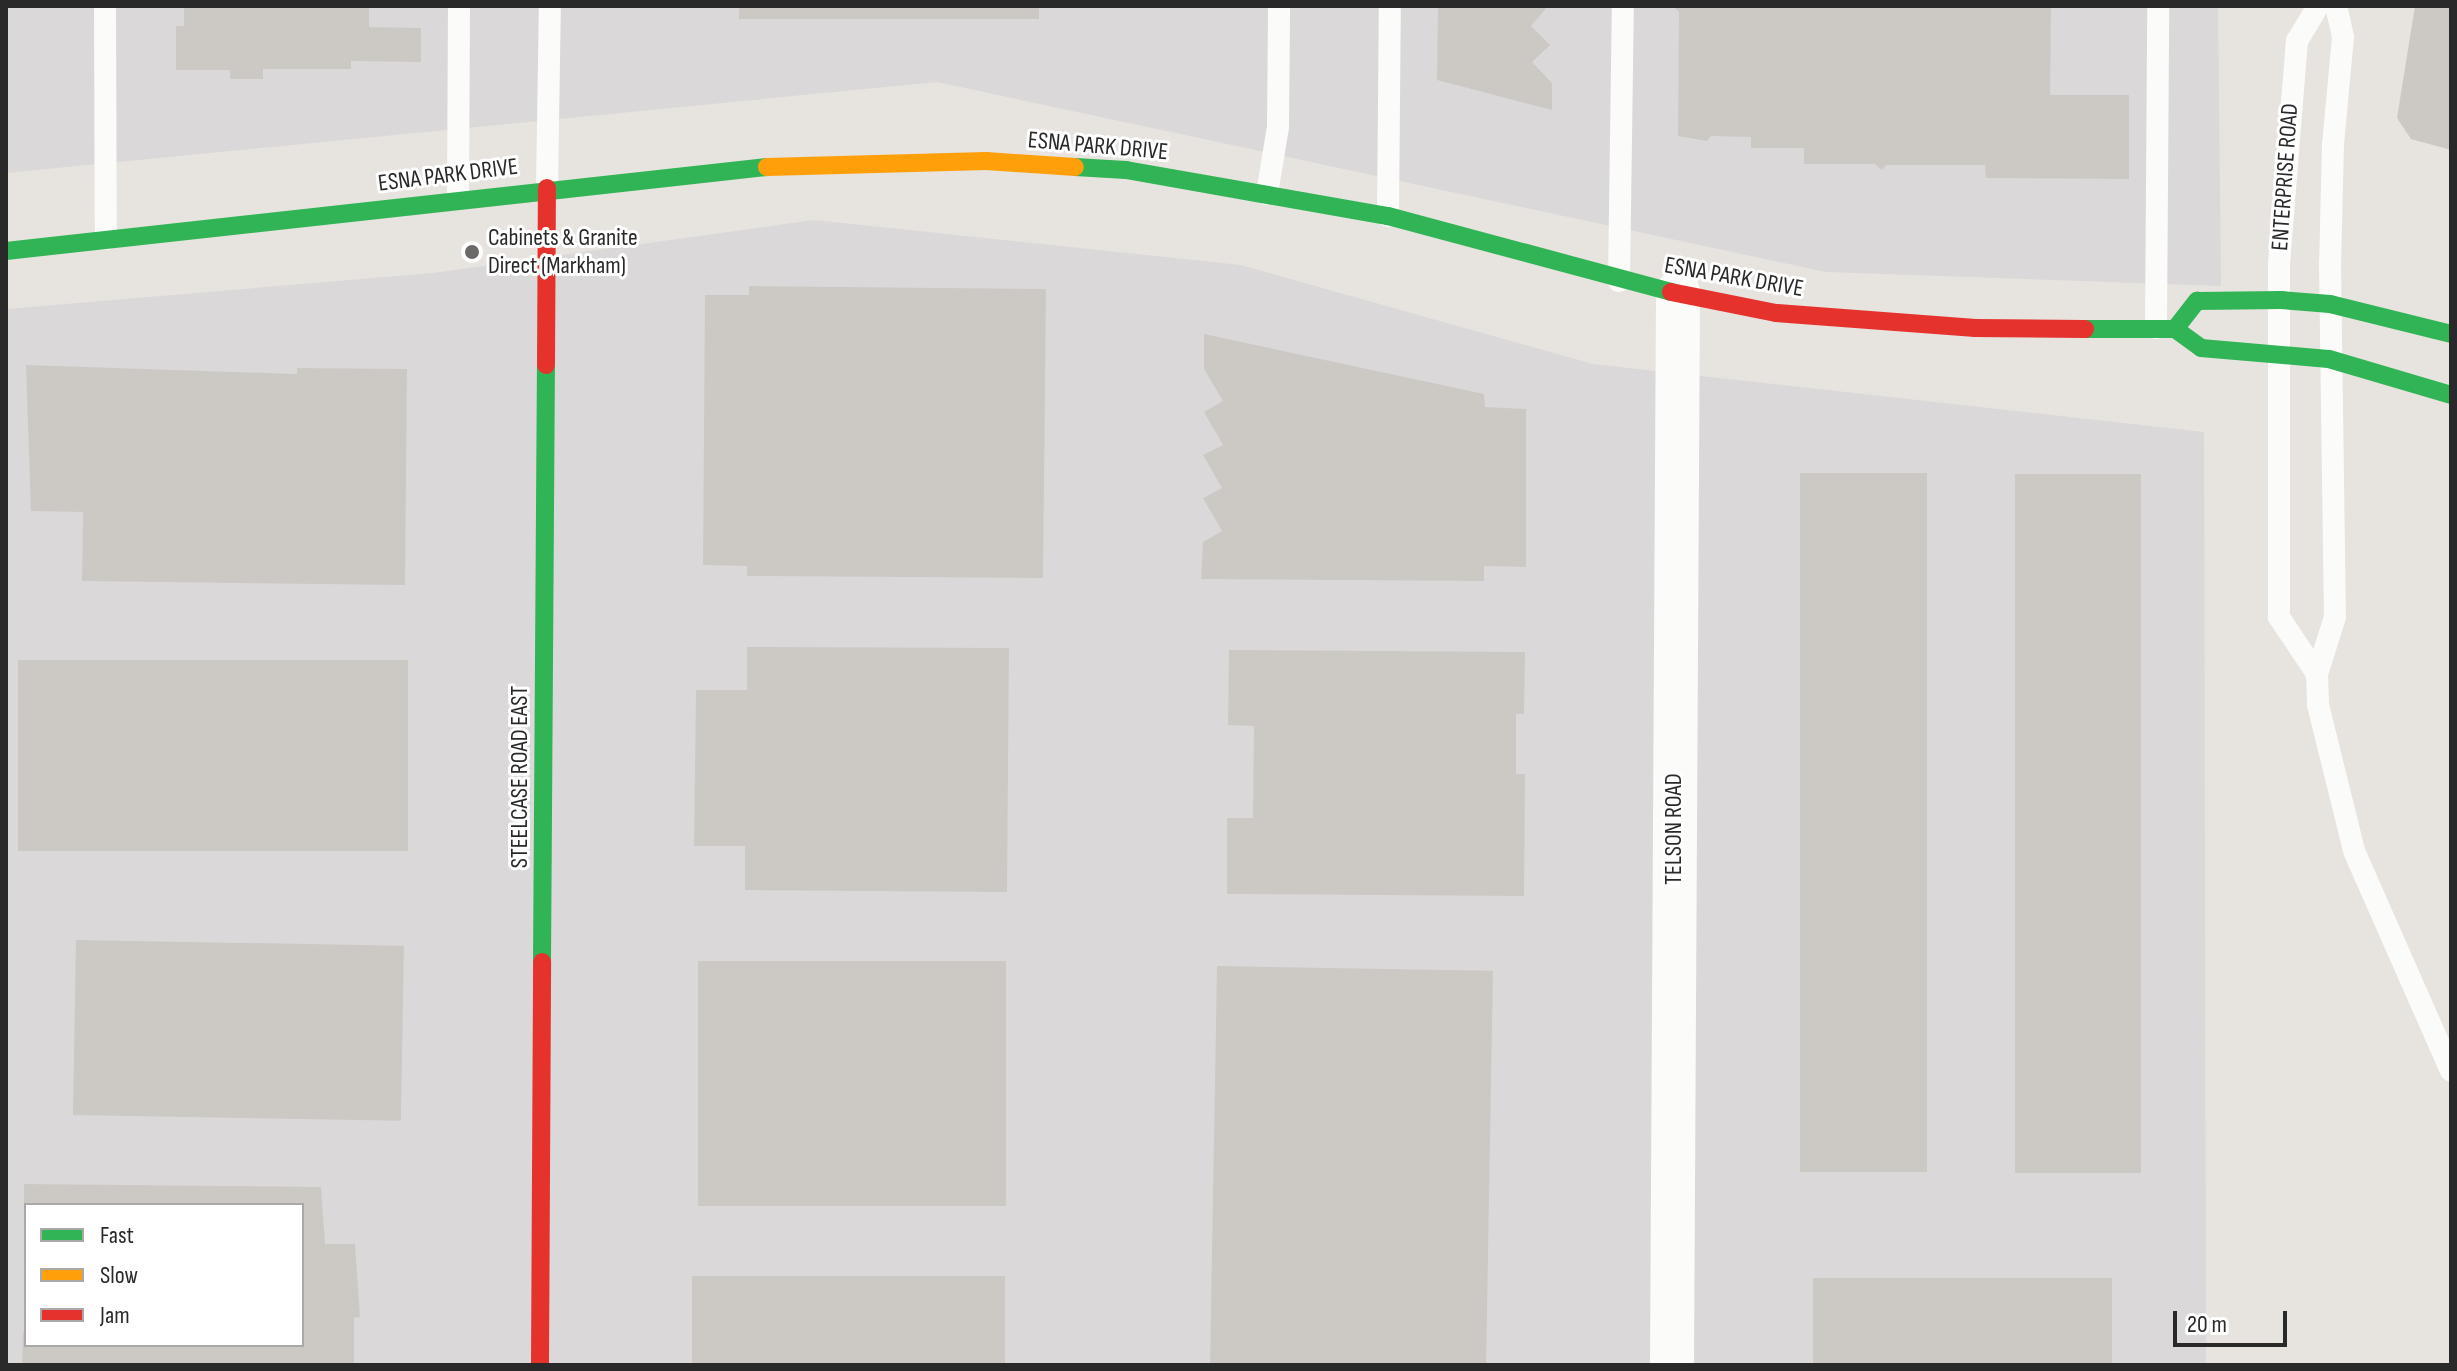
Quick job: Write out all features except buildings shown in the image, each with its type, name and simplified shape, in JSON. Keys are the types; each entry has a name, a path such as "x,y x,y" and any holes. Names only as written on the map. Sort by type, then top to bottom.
{"street":[{"name":"ESNA PARK DRIVE","path":"6,251 738,168 986,161 1126,170 1388,216 1619,281 1791,314 1975,328 2166,328"},
{"name":"STEELCASE ROAD EAST","path":"540,1365 547,188"},
{"name":"TELSON ROAD","path":"1672,1365 1678,292"},
{"path":"2451,334 2330,304 2281,300 2197,301 2166,328 2201,348 2329,359 2382,371 2451,395"}],"lane":[{"path":"105,6 106,239"},
{"path":"458,198 459,6"},
{"path":"547,188 550,6"},
{"path":"1267,194 1278,127 1279,6"},
{"path":"1388,216 1390,6"},
{"path":"1619,281 1623,6"},
{"path":"2158,6 2166,328"},
{"name":"ENTERPRISE ROAD","path":"2317,674 2279,617 2281,229 2297,41 2318,6"},
{"name":"ENTERPRISE ROAD","path":"2317,674 2335,617 2329,359 2333,144 2343,37 2336,6"},
{"path":"2317,674 2318,705 2354,851 2451,1071"}],"shaded area":[{"path":"6,6 2218,6 2221,286 1826,272 937,82 6,173"},
{"path":"814,220 1241,265 1593,364 2204,432 2206,1365 6,1365 6,309 433,273"}],"traffic: fast":[{"path":"6,251 767,167"},
{"path":"1075,167 1126,170 1388,216 1671,292"},
{"path":"2175,329 2197,301 2281,300 2330,304 2451,334"},
{"path":"2085,329 2175,329 2201,348 2329,359 2451,395"},
{"path":"542,962 546,365"}],"traffic: slow":[{"path":"767,167 986,161 1075,167"}],"traffic: jam":[{"path":"546,365 547,188"},
{"path":"1671,292 1776,313 1975,328 2085,329"},
{"path":"540,1365 542,962"}],"place":[{"name":"Cabinets & Granite Direct (Markham)","path":"472,252"}]}
